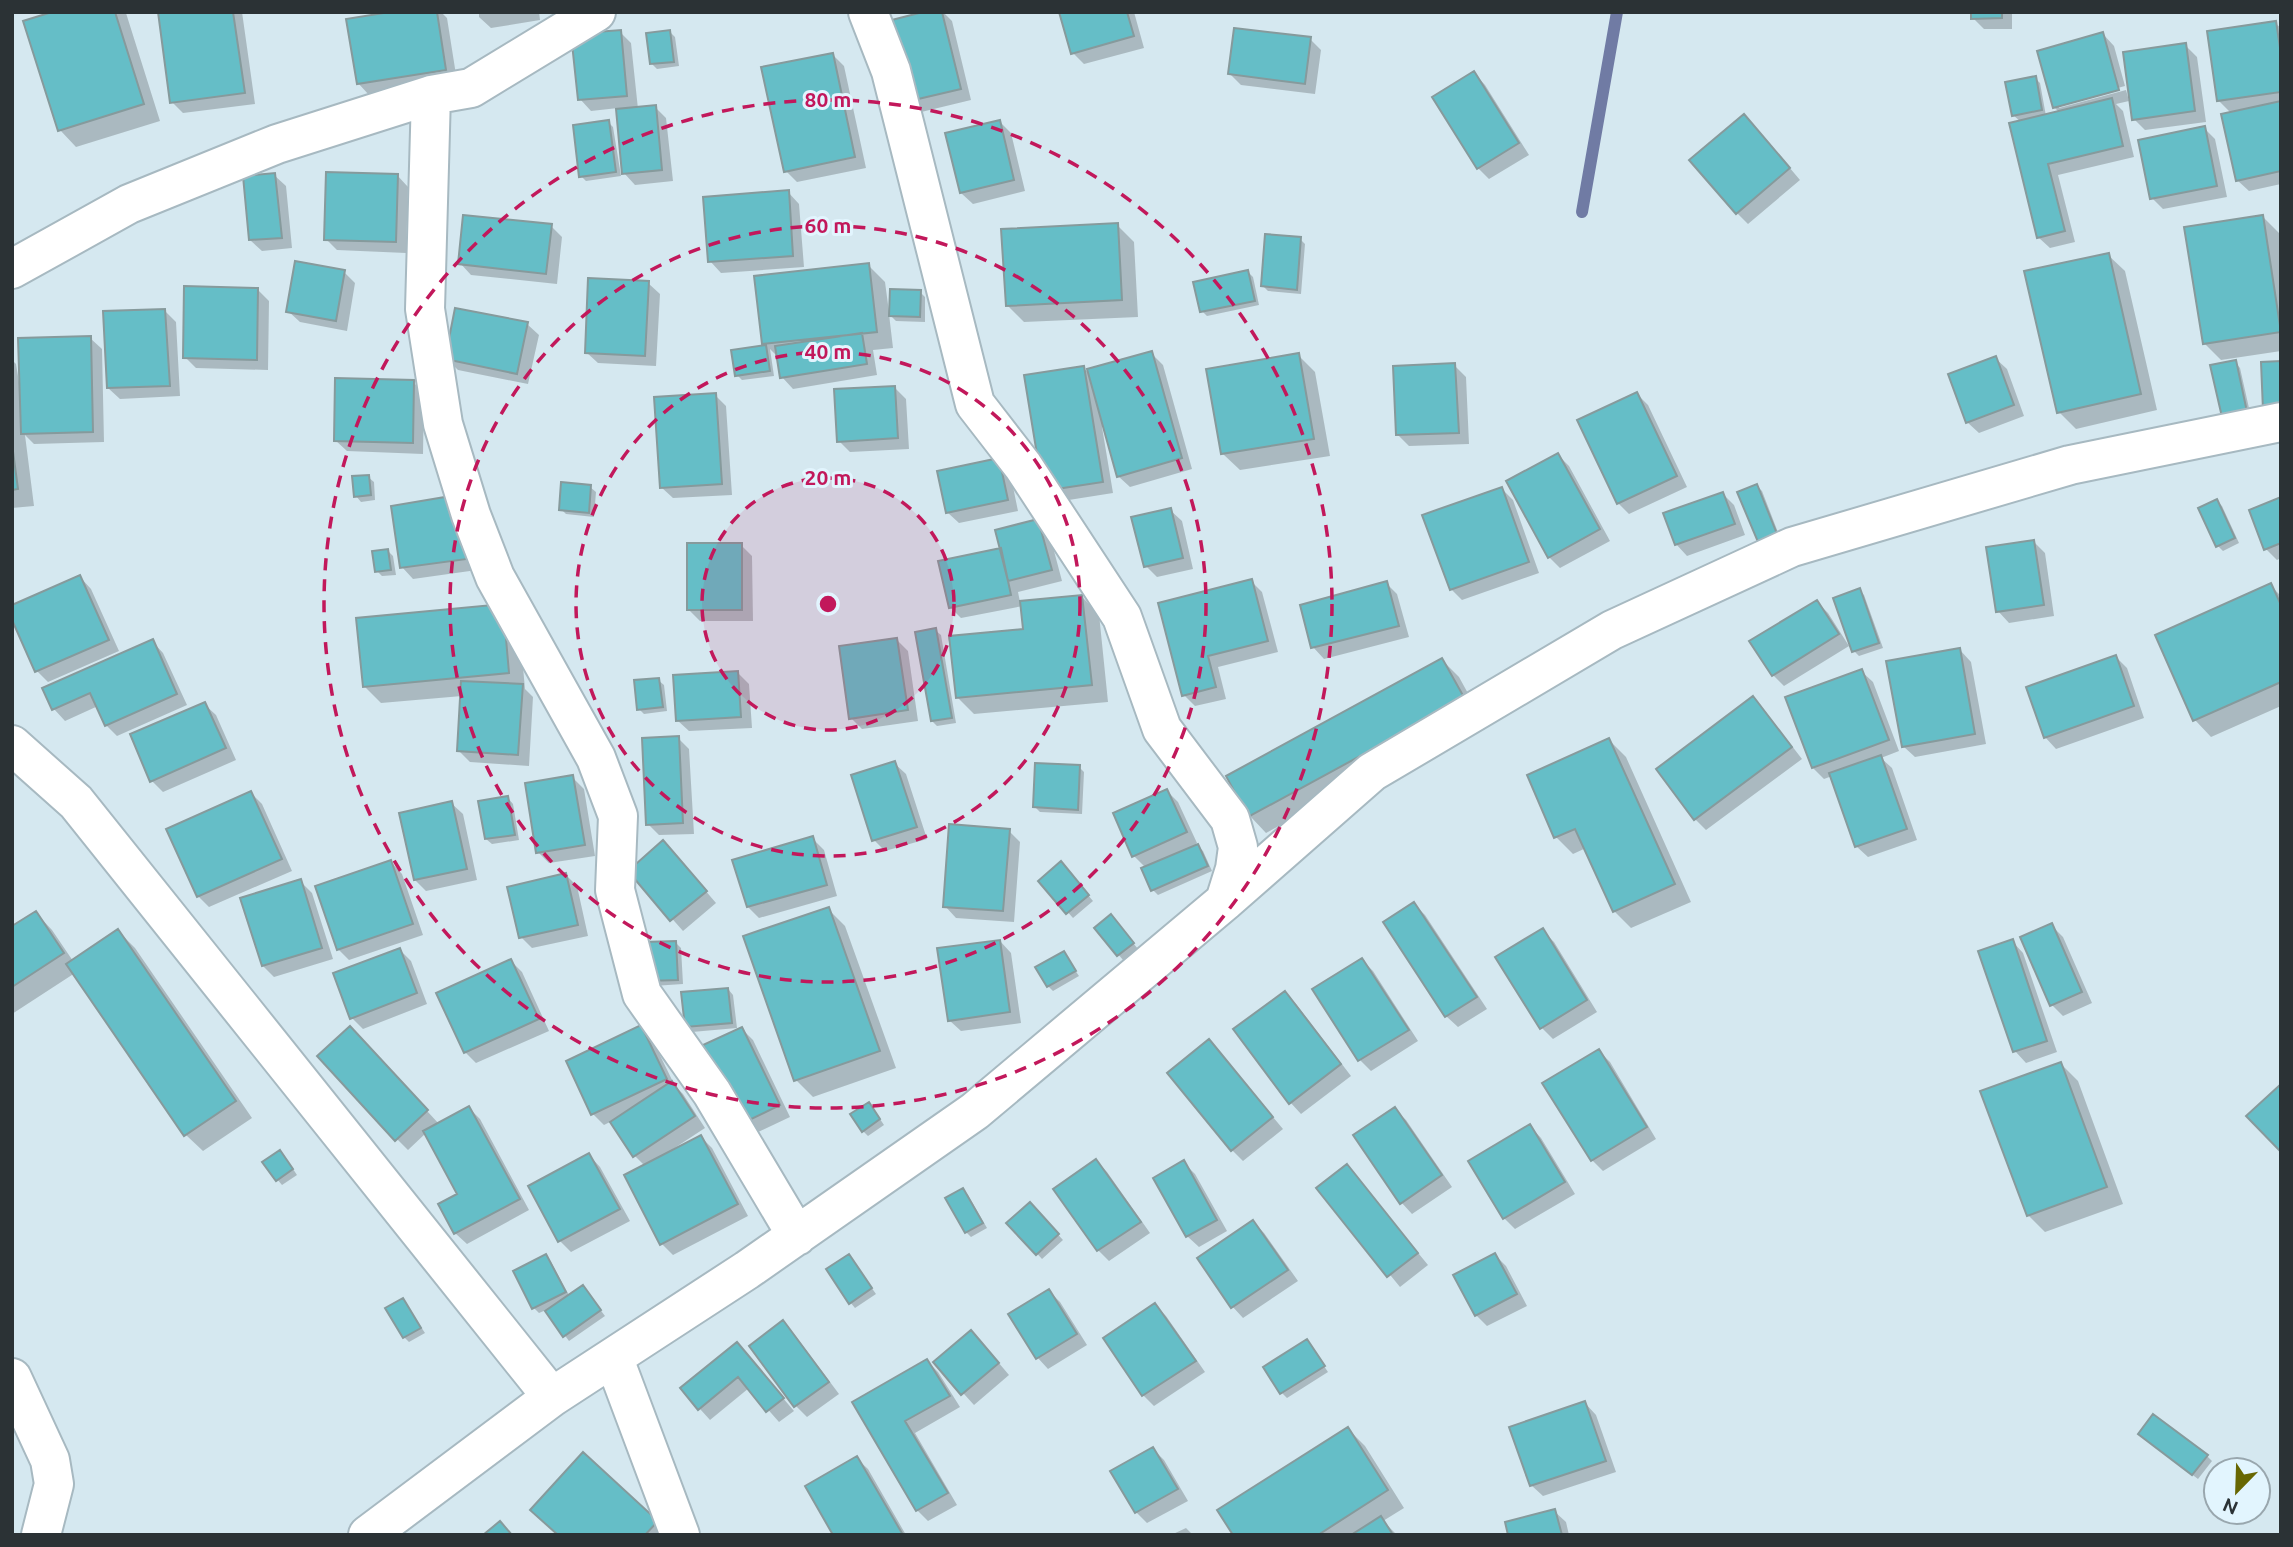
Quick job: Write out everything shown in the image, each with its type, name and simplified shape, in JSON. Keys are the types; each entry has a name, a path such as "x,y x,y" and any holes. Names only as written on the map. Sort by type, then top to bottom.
{"street":[{"path":"12,269 141,199 277,144 431,95 471,88 596,12"},
{"path":"868,12 891,71 975,404 1023,466 1122,617 1162,729 1230,819 1238,847 1235,869 1225,901"},
{"path":"431,95 425,309 443,425 471,515 495,577 596,758 618,816 615,890 642,994 712,1093 797,1236"},
{"path":"368,1535 552,1397 614,1359 797,1236 975,1111 1225,901 1372,772 1612,630 1792,547 2070,465 2281,422"},
{"path":"12,746 76,802 552,1397"},
{"path":"614,1359 680,1535"},
{"path":"12,1378 50,1460 54,1485 41,1535"}],"building":[{"path":"52,12 115,12 144,104 58,131 23,21"},
{"path":"158,12 233,12 245,93 170,103"},
{"path":"390,12 437,12 446,70 357,84 346,19"},
{"path":"923,12 942,12 961,89 901,103 880,23"},
{"path":"1059,12 1127,12 1134,36 1071,54"},
{"path":"1971,12 2002,12 2002,18 1971,19"},
{"path":"2276,21 2281,54 2281,92 2217,101 2207,31"},
{"path":"1234,28 1311,37 1305,84 1228,74"},
{"path":"621,30 627,96 578,100 571,34"},
{"path":"670,30 674,62 650,64 646,33"},
{"path":"2103,32 2119,90 2053,108 2037,51"},
{"path":"2186,43 2195,111 2132,120 2123,52"},
{"path":"833,53 855,157 784,172 761,67"},
{"path":"1474,71 1519,143 1477,169 1432,97"},
{"path":"2036,76 2042,110 2012,116 2005,82"},
{"path":"2112,98 2123,146 2048,164 2065,231 2037,238 2009,123"},
{"path":"2281,101 2281,171 2236,181 2221,114"},
{"path":"656,105 662,170 622,174 616,109"},
{"path":"1744,114 1790,168 1736,214 1689,160"},
{"path":"609,120 616,172 579,177 573,125"},
{"path":"1000,120 1014,180 960,193 945,133"},
{"path":"2205,126 2217,186 2150,199 2138,140"},
{"path":"326,172 398,174 396,242 324,240"},
{"path":"275,173 282,238 249,240 243,176"},
{"path":"789,190 793,256 708,262 703,197"},
{"path":"463,215 552,224 546,274 458,264"},
{"path":"2263,215 2281,332 2203,344 2184,227"},
{"path":"1118,223 1122,300 1006,306 1001,229"},
{"path":"1265,234 1301,237 1297,290 1261,286"},
{"path":"2109,253 2141,394 2057,413 2024,271"},
{"path":"295,261 345,270 336,321 286,312"},
{"path":"869,263 877,332 762,344 754,276"},
{"path":"1248,270 1255,301 1200,312 1193,282"},
{"path":"588,278 649,281 645,356 585,353"},
{"path":"184,286 258,288 257,360 183,358"},
{"path":"890,289 921,290 920,317 889,316"},
{"path":"455,308 528,322 517,374 445,359"},
{"path":"165,309 170,386 107,388 103,311"},
{"path":"862,333 867,364 780,378 775,346"},
{"path":"91,336 93,432 21,434 18,338"},
{"path":"766,345 770,371 735,376 731,350"},
{"path":"1152,351 1182,458 1117,477 1087,369"},
{"path":"1299,353 1314,439 1221,454 1206,369"},
{"path":"1996,356 2014,405 1966,423 1948,374"},
{"path":"2236,360 2247,412 2222,417 2210,365"},
{"path":"2281,361 2281,409 2263,410 2261,362"},
{"path":"1455,363 1459,433 1396,435 1393,366"},
{"path":"1084,366 1103,482 1043,491 1024,375"},
{"path":"335,378 414,380 413,443 334,441"},
{"path":"895,386 898,438 837,442 834,389"},
{"path":"1637,392 1677,476 1617,504 1577,420"},
{"path":"716,393 722,484 660,488 654,397"},
{"path":"12,444 18,489 12,490"},
{"path":"1558,453 1600,529 1548,558 1506,481"},
{"path":"999,458 1008,500 946,513 937,471"},
{"path":"369,475 371,495 354,497 352,476"},
{"path":"561,482 591,485 589,513 559,510"},
{"path":"1757,484 1777,534 1758,542 1737,492"},
{"path":"1502,487 1529,562 1450,590 1422,515"},
{"path":"1723,492 1735,524 1675,545 1663,513"},
{"path":"457,495 467,559 400,568 391,506"},
{"path":"2281,497 2281,543 2264,550 2249,510"},
{"path":"2217,499 2235,538 2216,547 2198,508"},
{"path":"1171,508 1183,558 1144,567 1131,517"},
{"path":"1038,519 1052,570 1008,581 995,530"},
{"path":"2034,540 2044,605 1996,612 1986,547"},
{"path":"687,543 742,543 742,610 687,610"},
{"path":"1001,548 1011,595 949,608 938,561"},
{"path":"388,549 391,570 375,572 372,551"},
{"path":"80,575 109,640 35,672 12,620 12,605"},
{"path":"1252,579 1268,641 1208,656 1216,687 1182,696 1158,603"},
{"path":"1387,581 1399,626 1311,648 1300,605"},
{"path":"2271,583 2281,605 2281,682 2193,721 2155,635"},
{"path":"1860,588 1879,643 1852,652 1833,598"},
{"path":"1082,595 1092,685 956,698 949,636 1023,629 1020,601"},
{"path":"1817,600 1839,634 1772,676 1749,641"},
{"path":"503,604 509,673 363,687 356,618"},
{"path":"936,628 952,718 931,721 915,632"},
{"path":"897,638 908,710 849,719 839,646"},
{"path":"153,639 177,694 105,726 90,693 52,710 42,688"},
{"path":"1960,648 1975,734 1902,747 1886,661"},
{"path":"2116,655 2134,706 2044,738 2026,687"},
{"path":"1442,658 1465,699 1248,817 1226,776"},
{"path":"1862,669 1889,740 1812,768 1785,697"},
{"path":"738,671 741,717 676,721 673,675"},
{"path":"659,678 663,707 637,710 634,680"},
{"path":"461,681 523,684 518,755 457,751"},
{"path":"1753,696 1792,747 1694,820 1656,769"},
{"path":"205,702 226,748 150,782 130,734"},
{"path":"679,736 683,823 646,825 642,738"},
{"path":"1609,738 1675,884 1613,912 1575,829 1554,838 1527,775"},
{"path":"1881,755 1907,829 1855,847 1829,773"},
{"path":"895,761 917,827 872,841 851,775"},
{"path":"1035,763 1080,765 1078,810 1033,807"},
{"path":"573,775 585,845 536,853 525,783"},
{"path":"1167,789 1187,832 1132,857 1113,813"},
{"path":"251,791 282,859 197,897 166,829"},
{"path":"508,796 515,835 485,839 478,801"},
{"path":"452,801 467,869 414,880 399,813"},
{"path":"949,824 1010,829 1003,911 943,907"},
{"path":"813,836 827,885 747,907 732,860"},
{"path":"663,840 707,891 670,921 628,871"},
{"path":"1198,844 1208,866 1151,891 1141,868"},
{"path":"391,860 413,924 337,950 315,886"},
{"path":"1061,861 1089,895 1066,914 1038,881"},
{"path":"566,873 578,925 519,938 507,887"},
{"path":"301,879 322,948 262,966 240,898"},
{"path":"1414,902 1477,997 1445,1017 1383,922"},
{"path":"829,907 880,1051 794,1081 743,936"},
{"path":"36,911 64,953 12,987 12,926"},
{"path":"1111,914 1134,943 1117,956 1094,928"},
{"path":"2052,923 2082,992 2050,1006 2020,937"},
{"path":"1543,928 1587,1000 1540,1029 1495,957"},
{"path":"118,929 236,1101 184,1136 66,964"},
{"path":"2013,939 2047,1041 2013,1052 1978,951"},
{"path":"1000,940 1010,1012 948,1021 937,948"},
{"path":"676,941 678,980 646,981 644,942"},
{"path":"400,948 417,993 350,1019 333,973"},
{"path":"1064,951 1076,971 1047,987 1035,967"},
{"path":"1362,958 1409,1030 1358,1061 1312,989"},
{"path":"511,959 539,1019 464,1053 436,993"},
{"path":"728,988 732,1023 685,1027 681,992"},
{"path":"1285,991 1341,1064 1289,1104 1233,1029"},
{"path":"641,1025 667,1079 591,1115 566,1061"},
{"path":"350,1026 428,1110 395,1141 317,1056"},
{"path":"742,1027 780,1105 741,1124 703,1045"},
{"path":"1209,1039 1273,1117 1231,1151 1167,1073"},
{"path":"1599,1049 1647,1127 1591,1161 1542,1083"},
{"path":"2061,1062 2107,1187 2027,1216 1980,1091"},
{"path":"672,1081 695,1116 633,1157 610,1122"},
{"path":"2281,1084 2281,1152 2246,1116"},
{"path":"869,1102 880,1119 862,1132 850,1114"},
{"path":"469,1106 520,1199 454,1234 438,1204 457,1194 423,1131"},
{"path":"1395,1107 1442,1175 1400,1204 1353,1135"},
{"path":"1530,1124 1565,1182 1503,1219 1468,1161"},
{"path":"701,1135 738,1204 660,1245 624,1175"},
{"path":"280,1150 293,1169 276,1181 262,1162"},
{"path":"589,1153 620,1209 558,1242 528,1186"},
{"path":"1096,1159 1141,1222 1097,1251 1053,1189"},
{"path":"1184,1160 1217,1220 1186,1237 1153,1178"},
{"path":"1347,1164 1418,1253 1387,1277 1316,1188"},
{"path":"963,1188 983,1223 965,1233 945,1198"},
{"path":"1030,1202 1059,1234 1036,1255 1006,1223"},
{"path":"1253,1220 1288,1270 1231,1308 1197,1258"},
{"path":"1495,1253 1517,1294 1475,1316 1453,1275"},
{"path":"546,1254 566,1292 532,1309 513,1271"},
{"path":"849,1254 872,1288 849,1304 826,1269"},
{"path":"583,1285 601,1310 563,1337 545,1311"},
{"path":"1049,1289 1077,1334 1036,1359 1008,1314"},
{"path":"403,1298 421,1328 403,1338 385,1308"},
{"path":"1155,1303 1196,1361 1142,1396 1103,1338"},
{"path":"783,1320 829,1382 794,1407 749,1346"},
{"path":"971,1330 999,1363 961,1395 933,1362"},
{"path":"1307,1339 1325,1366 1280,1394 1263,1367"},
{"path":"737,1342 784,1398 766,1412 738,1377 698,1410 680,1388"},
{"path":"927,1359 950,1396 905,1421 948,1493 916,1511 852,1402"},
{"path":"1585,1401 1606,1461 1530,1486 1509,1427"},
{"path":"2153,1414 2208,1455 2202,1456 2202,1462 2192,1475 2138,1434"},
{"path":"1348,1427 1388,1490 1318,1535 1233,1535 1217,1510"},
{"path":"1153,1447 1178,1489 1135,1513 1110,1471"},
{"path":"583,1452 658,1521 645,1535 558,1535 530,1510"},
{"path":"857,1456 903,1535 833,1535 805,1486"},
{"path":"1555,1509 1562,1535 1508,1535 1505,1522"},
{"path":"1381,1516 1393,1535 1351,1535"},
{"path":"500,1521 512,1535 483,1535"}],"waterway":[{"path":"1582,212 1617,12"}]}
